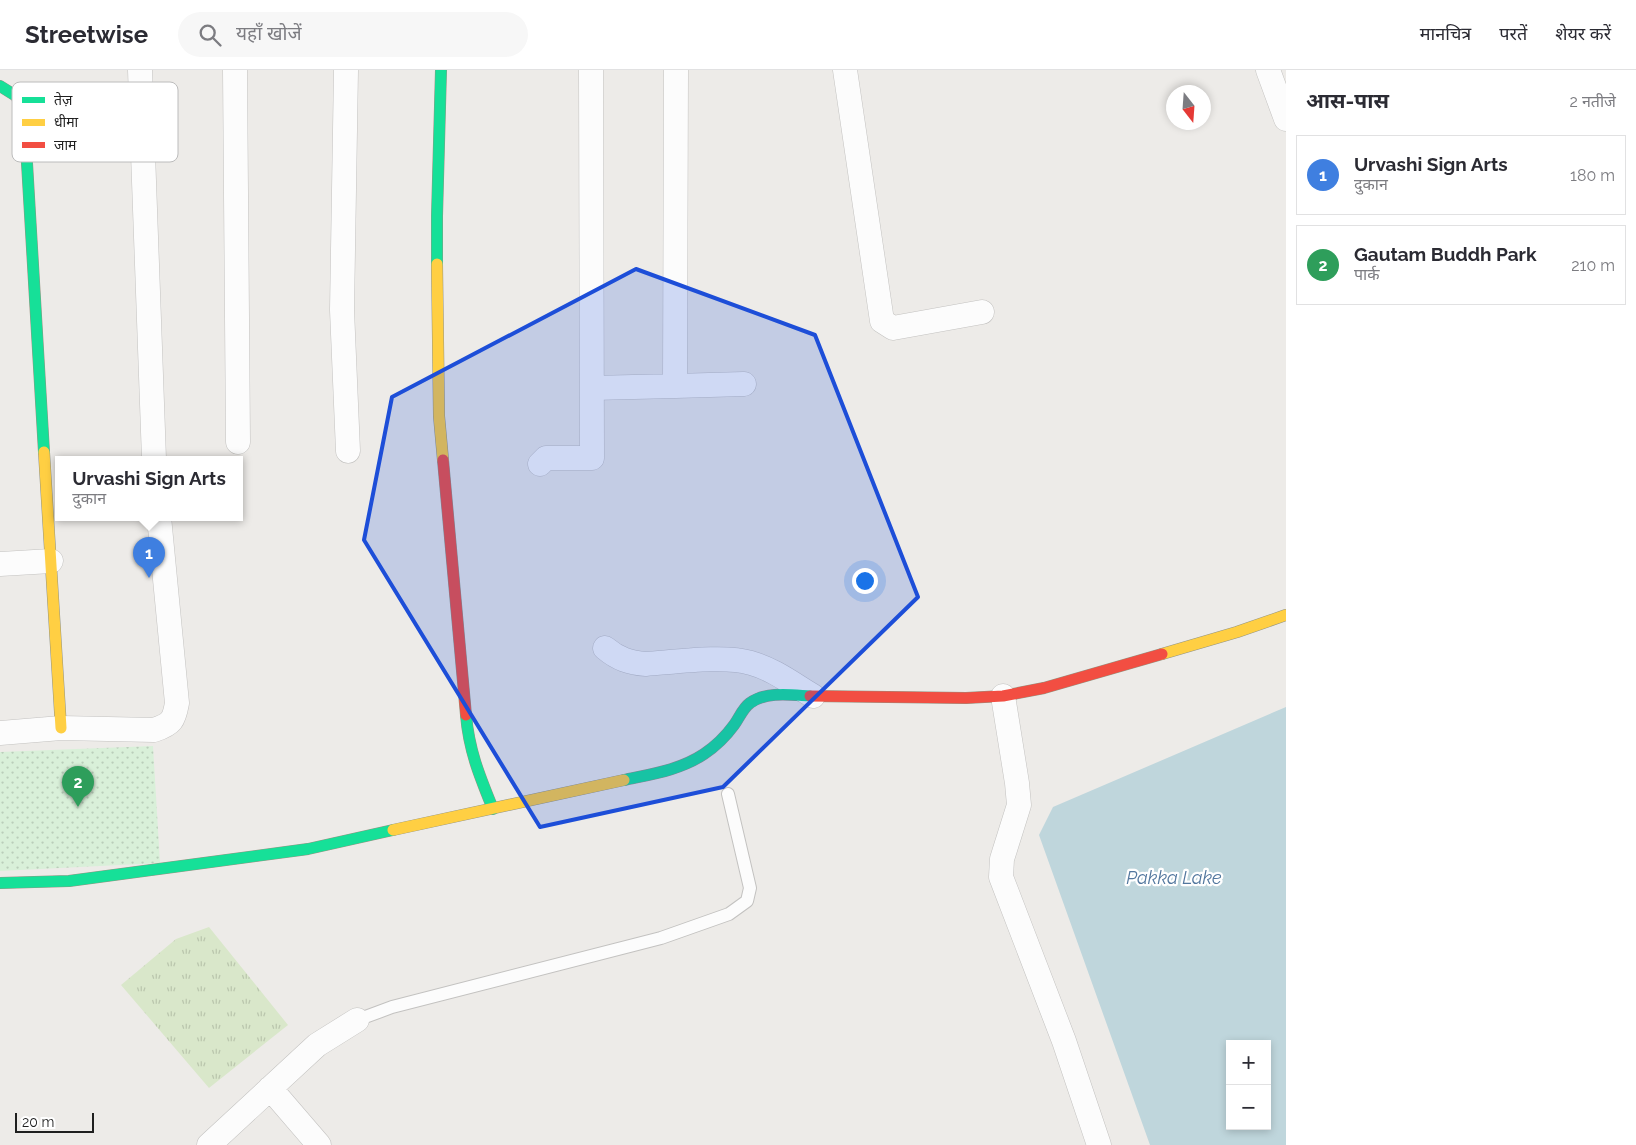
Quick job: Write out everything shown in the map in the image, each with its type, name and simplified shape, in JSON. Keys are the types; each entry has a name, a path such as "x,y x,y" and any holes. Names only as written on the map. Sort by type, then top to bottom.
{"street":[{"path":"235,70 238,442"},
{"path":"346,70 342,310 348,451"},
{"path":"440,70 436,216 440,416 467,731 475,766 493,809"},
{"path":"540,464 546,458 592,458 591,70"},
{"path":"675,386 676,70"},
{"path":"845,70 882,321 893,328 982,312"},
{"path":"1268,70 1286,119"},
{"path":"0,86 12,94"},
{"path":"27,162 61,728"},
{"path":"143,162 154,456"},
{"path":"592,388 744,384"},
{"path":"0,733 61,728 154,730 167,726 174,718 177,703 159,521"},
{"path":"0,564 51,561"},
{"path":"0,883 69,881 308,849 674,769 693,762 709,751 729,732 746,705 760,697 776,695 966,698 1003,696 1044,688 1092,675 1237,632 1286,615"},
{"path":"606,648 614,656 636,664 724,659 750,662 763,667 812,696"},
{"path":"1003,696 1019,805 1002,859 1000,877 1064,1041 1099,1145"},
{"path":"208,1145 318,1045 357,1020"},
{"path":"270,1088 319,1145"}],"lane":[{"path":"357,1020 392,1007 661,938 729,914 747,901 750,888 728,794"}],"highlighted area":[{"path":"636,269 815,335 918,597 723,787 540,827 364,540 392,397"}],"green space":[{"path":"153,746 160,863 0,871 0,752"},
{"path":"209,927 288,1025 209,1088 121,985 176,939"}],"water":[{"name":"Pakka Lake","path":"1286,707 1286,1145 1150,1145 1039,835 1053,807"}],"traffic: fast":[{"path":"437,264 441,70"},
{"path":"0,86 12,94"},
{"path":"27,162 44,452"},
{"path":"624,780 676,768 704,754 724,737 745,708 756,699 771,695 810,696"},
{"path":"466,715 472,752 493,809"},
{"path":"0,883 69,881 308,849 393,830"}],"traffic: slow":[{"path":"437,264 439,416 443,460"},
{"path":"44,452 61,728"},
{"path":"1162,654 1237,632 1286,615"},
{"path":"393,830 624,780"}],"traffic: jam":[{"path":"443,460 466,715"},
{"path":"810,696 966,698 1003,696 1044,688 1162,654"}],"place":[{"name":"Urvashi Sign Arts","path":"149,578"},
{"name":"Gautam Buddh Park","path":"78,807"}]}
